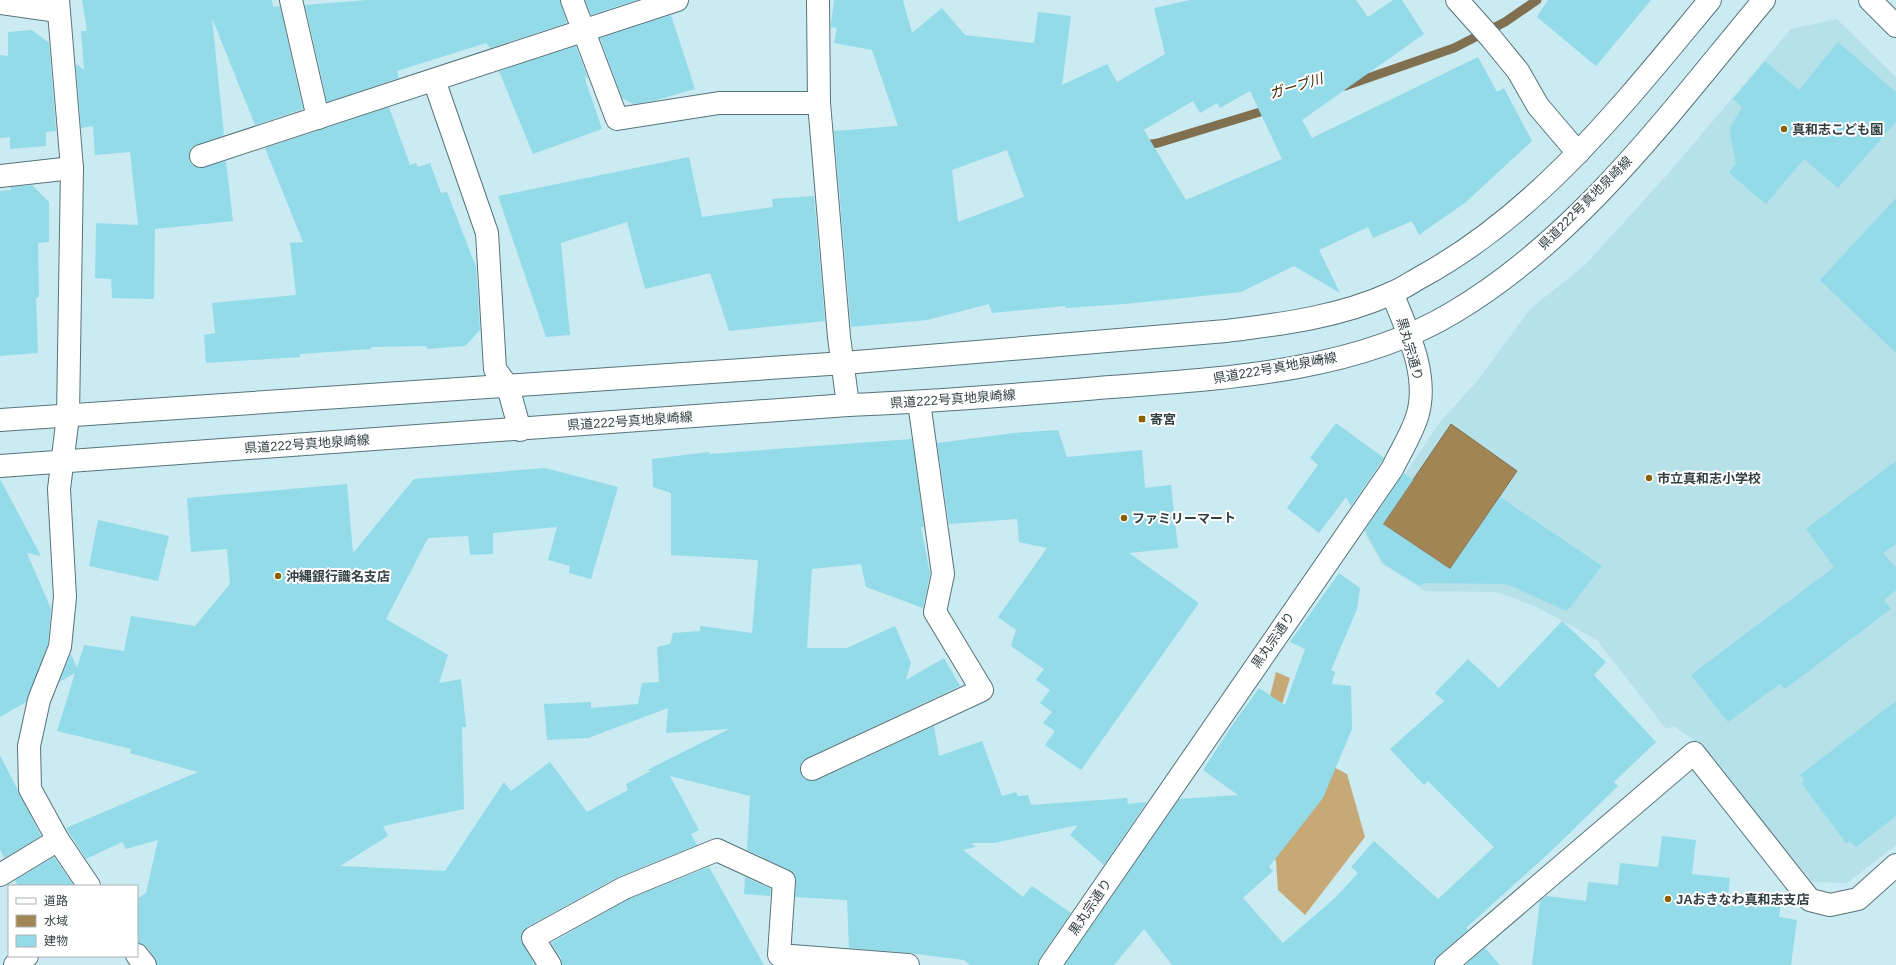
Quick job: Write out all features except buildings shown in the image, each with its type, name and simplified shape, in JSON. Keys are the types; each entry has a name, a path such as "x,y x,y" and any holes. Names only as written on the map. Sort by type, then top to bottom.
{"street":[{"path":"291,0 318,118"},
{"path":"572,0 617,119 719,103 819,103"},
{"path":"201,156 678,0"},
{"path":"818,0 819,103 839,337 844,363 848,405"},
{"path":"1457,0 1518,71 1538,106 1578,153"},
{"path":"0,420 508,387 844,363 1226,331 1286,324 1353,307 1392,293 1439,268 1474,244 1532,196 1578,153 1631,95 1710,0"},
{"name":"県道222号真地泉崎線","path":"0,466 520,430 848,405 919,402 1234,378 1324,361 1365,350 1409,334 1454,312 1505,278 1555,237 1614,178 1764,0"},
{"path":"1870,0 1896,26"},
{"path":"0,3 58,5 72,168 68,416 59,490 66,597 60,647 39,700 29,746 30,790 58,840 88,885"},
{"path":"434,80 487,233 495,369 508,387 520,430"},
{"path":"0,176 72,168"},
{"name":"黒丸宗通り","path":"1050,965 1392,469 1410,435 1420,404 1421,380 1409,334 1392,293"},
{"path":"812,769 982,690 935,612 943,574 919,402"},
{"path":"1446,965 1694,754 1810,900 1830,905 1858,898 1896,865"},
{"path":"0,874 58,840"},
{"path":"550,965 533,938 624,888 717,850 784,881 779,955 908,965"},
{"path":"138,956 145,965"},
{"path":"15,965 26,957"}],"shaded area":[{"name":"市立真和志小学校","path":"1837,19 1896,77 1896,845 1847,883 1813,882 1694,740 1674,726 1666,729 1597,640 1535,606 1496,592 1425,591 1382,564 1365,534 1440,422 1479,379 1530,309 1585,265 1667,175 1791,29"},
{"path":"1276,672 1290,678 1280,711 1301,750 1347,774 1365,837 1305,915 1278,890 1276,861 1252,836 1251,774"}],"water":[{"path":"1451,424 1517,471 1450,569 1383,524"}],"waterway":[{"name":"ガーブ川","path":"1345,86 1454,48 1505,22 1537,0"},
{"name":"ガーブ川","path":"1140,146 1158,143 1270,109"}],"place":[{"name":"真和志こども園","path":"1784,129"},
{"name":"寄宮","path":"1142,419"},
{"name":"市立真和志小学校","path":"1649,478"},
{"name":"ファミリーマート","path":"1124,518"},
{"name":"沖縄銀行識名支店","path":"278,576"},
{"name":"JAおきなわ真和志支店","path":"1668,899"}]}
